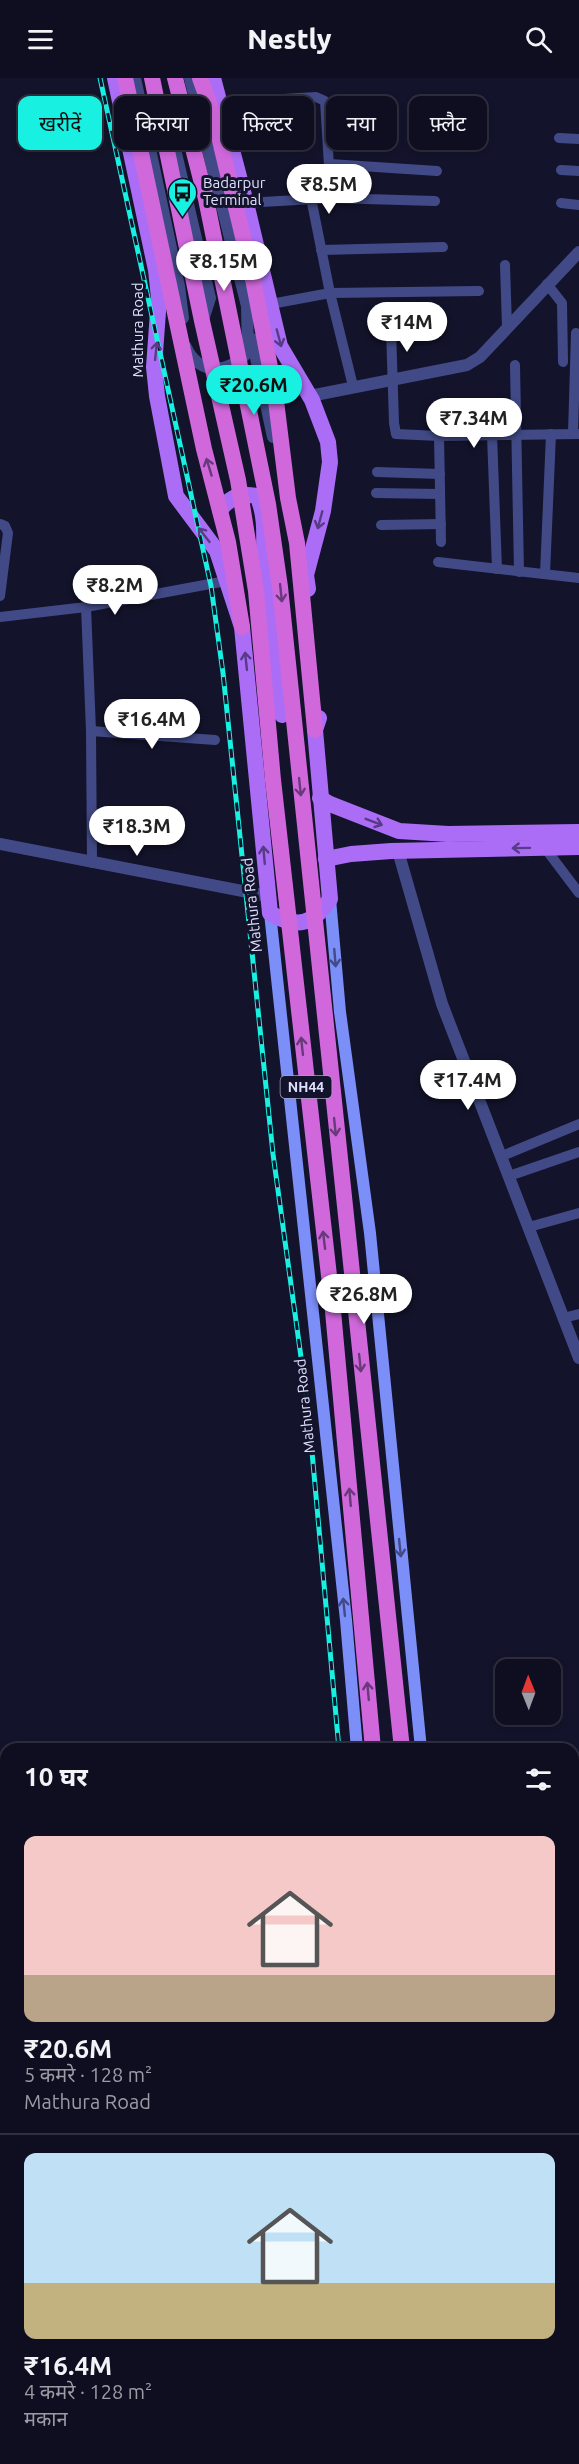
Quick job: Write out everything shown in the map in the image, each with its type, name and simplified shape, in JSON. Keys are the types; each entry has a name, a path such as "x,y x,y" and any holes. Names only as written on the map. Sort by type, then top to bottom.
{"highway":[{"path":"125,78 204,449 228,542 242,627"},
{"name":"NH44","path":"152,78 202,321 238,480 256,591 273,780 333,1311 372,1743"},
{"name":"NH44","path":"174,78 206,199 268,504 280,587 401,1743"},
{"path":"200,78 215,120 253,279 275,393 288,498 297,543 314,723"}],"main road":[{"name":"Mathura Road","path":"115,78 156,270 159,298 154,367 176,496 217,551 242,627 269,905 346,1620 356,1743"},
{"path":"213,78 272,304 280,346 310,396 328,442 330,462 323,511 306,575 321,712 314,723 340,1012 370,1233 420,1743"},
{"path":"220,510 229,499 244,494 257,496 263,508 264,575 272,659 282,715"},
{"path":"253,728 282,715 314,723"},
{"path":"320,798 399,831 448,834 579,832"},
{"path":"326,859 351,854 398,851 579,848"},
{"path":"269,905 282,920 295,923 309,921 321,913 330,899"}],"street":[{"path":"135,78 179,286 186,348 196,363 207,368 228,368 236,364 248,351 249,326"},
{"path":"159,78 210,298 201,326 208,358 228,368"},
{"path":"190,78 247,306 249,326 265,393 278,464 288,498"},
{"path":"220,103 321,98 326,105 331,198"},
{"path":"559,138 579,139"},
{"path":"330,164 437,171"},
{"path":"561,170 579,171"},
{"path":"246,203 311,198 435,201"},
{"path":"311,198 352,386"},
{"path":"561,204 579,205"},
{"path":"321,250 443,247"},
{"path":"310,396 467,365 480,357 579,252"},
{"path":"505,264 507,327"},
{"path":"547,284 562,303 563,362"},
{"path":"272,304 330,293 479,291"},
{"path":"182,312 201,326"},
{"path":"391,329 396,434 440,436 576,434 576,333"},
{"path":"514,365 519,572"},
{"path":"545,574 550,434"},
{"path":"492,435 497,569"},
{"path":"440,436 441,542"},
{"path":"378,472 440,474"},
{"path":"376,494 440,494"},
{"path":"0,524 5,526 8,533 0,596"},
{"path":"381,525 441,524"},
{"path":"438,562 579,578"},
{"path":"0,617 86,607 226,581"},
{"path":"86,607 91,731 92,863"},
{"path":"91,731 215,740"},
{"path":"0,844 92,863 269,905"},
{"path":"545,848 579,893"},
{"path":"398,851 442,1004 578,1353"},
{"path":"502,1156 579,1124"},
{"path":"509,1176 579,1152"},
{"path":"529,1227 579,1213"},
{"path":"563,1318 579,1314"}],"railway":[{"path":"100,78 211,586 223,673 273,1154 308,1408 338,1743"}],"place":[{"name":"Badarpur Terminal","path":"182,218"}]}
